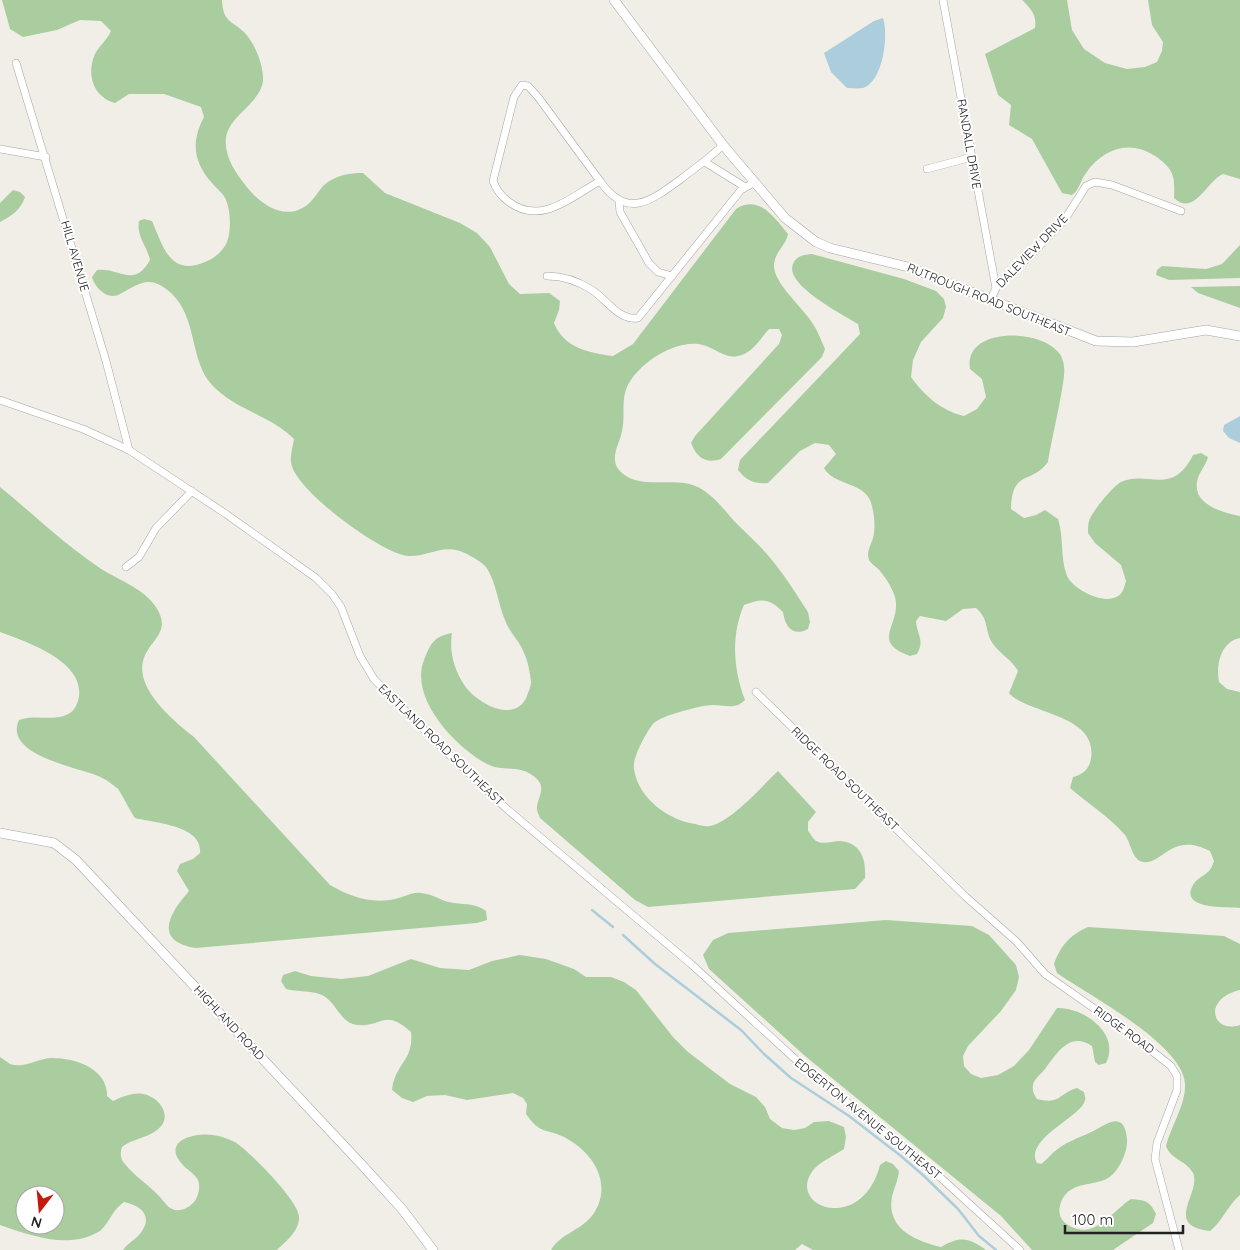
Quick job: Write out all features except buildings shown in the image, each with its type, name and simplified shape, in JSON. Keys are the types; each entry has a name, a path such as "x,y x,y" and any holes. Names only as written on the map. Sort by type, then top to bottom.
{"street":[{"name":"RUTROUGH ROAD SOUTHEAST","path":"614,0 646,46 723,145 792,225 816,242 908,267 1082,337 1107,342 1133,342 1206,330 1240,336"},
{"name":"RANDALL DRIVE","path":"943,0 996,288"},
{"name":"HILL AVENUE","path":"16,63 46,157 106,361 129,450"},
{"path":"600,181 553,208 537,213 522,210 505,199 497,190 494,178 502,139 518,87 528,86 538,97 600,181 606,190 620,201 632,204 649,201 705,162 723,145"},
{"path":"0,149 46,157"},
{"path":"928,169 972,157"},
{"path":"705,162 745,187"},
{"path":"547,276 565,278 584,284 626,317 632,319 642,316 672,276 745,187 755,182"},
{"name":"DALEVIEW DRIVE","path":"990,301 996,288 1066,219 1086,186 1091,183 1112,184 1139,197 1181,211"},
{"path":"620,201 620,212 649,263 658,272 672,276"},
{"name":"EASTLAND ROAD SOUTHEAST","path":"0,400 83,429 129,450 279,551 326,587 348,620 366,668 388,696 508,810 716,987"},
{"path":"126,567 139,557 156,528 192,491"},
{"name":"RIDGE ROAD SOUTHEAST","path":"756,692 894,826 936,864"},
{"name":"HIGHLAND ROAD","path":"0,833 54,843 76,860 363,1166 402,1209 433,1250"},
{"name":"RIDGE ROAD","path":"936,864 966,897 1017,942 1045,974 1129,1032 1162,1057 1174,1070 1177,1076 1176,1090 1155,1152 1159,1175 1180,1250"},
{"name":"EDGERTON AVENUE SOUTHEAST","path":"716,987 806,1069 941,1178 1020,1250"}],"green space":[{"path":"2,0 222,0 226,17 248,37 255,48 262,69 263,81 261,89 228,130 226,138 227,151 231,163 246,186 258,199 274,209 290,212 299,210 312,201 324,185 333,179 348,174 363,173 385,193 460,223 477,233 490,247 509,284 520,294 549,293 560,301 554,323 558,331 571,344 586,351 613,356 633,344 736,209 744,205 752,204 759,206 778,221 788,234 776,257 775,273 783,287 815,327 825,349 822,357 721,459 711,461 699,456 691,443 695,436 779,344 782,335 779,329 769,329 752,349 743,355 733,357 707,346 692,344 680,345 656,356 636,373 625,393 623,426 615,461 619,470 627,477 646,482 678,482 688,484 698,487 718,502 772,560 808,612 810,622 808,629 798,632 794,631 788,626 783,612 774,604 761,600 744,605 737,628 735,652 738,676 745,700 734,706 708,705 691,709 672,714 657,721 650,728 640,746 635,759 634,769 641,789 656,806 685,822 707,826 728,818 778,771 816,812 808,822 808,831 815,840 822,843 847,842 858,849 865,865 865,878 855,889 648,907 635,900 540,818 537,808 541,786 537,779 525,771 494,767 487,764 474,756 449,734 429,705 423,690 421,675 424,660 431,645 437,639 452,633 453,660 458,674 465,686 478,699 487,704 505,710 514,709 521,705 531,686 525,656 520,644 507,624 486,567 480,561 467,554 451,549 408,556 379,544 360,532 322,503 306,488 296,474 291,462 294,439 274,424 231,401 212,385 200,364 186,314 180,303 171,293 164,287 151,282 139,284 115,296 107,295 99,289 92,277 97,270 132,275 144,269 150,260 138,226 139,221 144,219 152,221 164,249 176,262 184,265 193,266 208,261 218,254 227,242 230,227 228,205 224,196 201,167 196,151 197,134 204,117 201,107 164,94 129,94 115,103 107,100 101,96 93,84 91,69 95,54 111,31 101,21 80,20 57,30 23,37 10,29"},
{"path":"1022,0 1067,0 1072,30 1084,49 1105,63 1127,69 1145,67 1157,62 1162,51 1163,42 1152,25 1148,0 1240,0 1240,179 1223,174 1194,201 1181,203 1174,198 1173,178 1170,169 1166,165 1145,151 1136,148 1126,148 1117,149 1100,158 1086,173 1077,190 1072,195 1062,193 1032,139 1009,125 1011,105 998,95 985,54 1035,28 1033,12"},
{"path":"13,190 20,192 25,197 23,202 15,212 0,222 0,203"},
{"path":"1240,245 1240,278 1169,280 1156,275 1157,270 1162,266 1206,269 1222,264"},
{"path":"812,254 904,279 936,291 944,299 946,307 943,318 921,342 913,360 911,377 940,406 955,413 964,416 977,409 986,397 982,379 970,369 971,355 978,345 990,339 1005,336 1021,336 1037,339 1050,345 1059,353 1063,362 1064,373 1048,462 1042,469 1024,479 1015,488 1011,509 1024,518 1045,510 1058,519 1063,562 1067,576 1071,582 1085,592 1093,596 1110,599 1117,597 1124,588 1126,581 1121,565 1095,543 1088,533 1088,524 1091,517 1117,484 1131,479 1168,479 1177,475 1185,468 1193,455 1201,453 1208,457 1197,482 1197,490 1200,497 1218,510 1240,516 1240,638 1233,640 1224,649 1219,662 1218,676 1219,682 1227,689 1240,692 1240,908 1207,906 1193,900 1190,894 1193,884 1209,871 1214,861 1210,851 1197,846 1177,846 1150,862 1139,861 1134,855 1127,838 1119,828 1070,788 1073,777 1083,772 1090,763 1091,747 1086,734 1062,718 1018,700 1009,693 1018,671 993,644 985,621 976,608 963,609 946,621 920,616 916,621 920,641 917,654 910,656 897,650 891,644 889,637 896,604 890,585 868,557 874,529 870,500 861,490 828,474 824,468 836,454 829,445 815,443 800,451 768,483 751,481 738,470 740,460 860,334 858,324 829,307 797,281 793,272 793,264 799,257"},
{"path":"1240,286 1240,308 1198,293 1191,287"},
{"path":"0,487 84,557 144,594 156,607 162,623 161,629 159,635 147,651 142,669 144,681 150,692 166,713 194,737 330,885 353,896 378,901 421,893 450,902 478,907 486,911 487,920 477,923 196,948 174,939 170,933 169,926 171,917 189,891 177,871 180,864 193,859 200,853 199,844 194,836 176,827 135,818 118,790 110,783 88,772 60,764 31,751 22,742 17,732 19,720 25,718 57,717 70,713 76,706 79,696 78,684 72,672 63,663 37,647 0,632"},
{"path":"886,920 972,926 989,935 1016,965 1019,977 1016,990 1001,1011 968,1046 963,1056 964,1066 971,1074 981,1078 998,1075 1014,1066 1029,1050 1057,1008 1078,1012 1097,1024 1104,1032 1108,1042 1109,1052 1106,1063 1099,1065 1095,1062 1092,1046 1077,1041 1064,1046 1034,1083 1033,1091 1037,1099 1051,1101 1077,1088 1084,1092 1085,1098 1082,1106 1075,1113 1055,1128 1038,1145 1035,1154 1037,1163 1041,1164 1067,1143 1107,1124 1118,1121 1125,1129 1127,1139 1125,1153 1119,1167 1108,1178 1077,1187 1066,1194 1060,1204 1061,1217 1070,1226 1079,1229 1095,1227 1131,1199 1143,1201 1152,1206 1156,1214 1153,1223 1113,1250 1032,1250 1001,1216 805,1056 709,969 703,955 713,940 728,933"},
{"path":"1088,927 1224,936 1240,944 1240,990 1228,994 1220,1001 1216,1007 1215,1014 1223,1025 1240,1025 1240,1195 1210,1231 1196,1228 1188,1222 1186,1215 1193,1189 1193,1173 1187,1165 1168,1151 1166,1146 1185,1092 1185,1084 1180,1069 1169,1053 1152,1037 1111,1007 1057,973 1054,964 1063,946 1076,933"},
{"path":"520,955 546,959 574,969 586,977 611,977 624,982 636,990 673,1037 688,1052 730,1084 756,1097 765,1107 770,1119 782,1128 794,1130 805,1128 814,1122 829,1121 844,1127 846,1137 844,1149 818,1165 808,1181 809,1193 816,1202 828,1207 842,1207 857,1201 870,1187 880,1165 886,1161 893,1164 899,1171 891,1208 898,1225 905,1232 922,1241 941,1247 953,1241 969,1240 986,1250 813,1250 802,1244 795,1250 551,1250 560,1239 589,1219 599,1202 601,1180 597,1169 584,1151 564,1137 544,1130 531,1121 526,1114 527,1104 523,1098 513,1093 467,1100 445,1095 427,1096 413,1102 402,1098 392,1090 397,1074 410,1050 411,1032 395,1021 389,1020 366,1025 352,1024 324,996 286,989 281,981 283,975 295,971 311,976 341,979 368,976 411,959 440,968 469,970 492,961"},
{"path":"0,1057 15,1065 47,1058 71,1060 96,1072 106,1087 107,1096 113,1101 135,1094 143,1094 155,1099 163,1108 165,1114 162,1125 153,1133 122,1147 121,1156 123,1162 172,1209 182,1210 186,1208 194,1202 199,1189 198,1180 182,1164 177,1156 176,1149 178,1143 183,1139 206,1134 216,1135 235,1142 242,1147 282,1188 296,1208 299,1216 295,1231 277,1250 123,1250 138,1236 145,1224 144,1214 137,1207 124,1202 116,1209 107,1224 100,1231 88,1237 76,1240 63,1240 38,1237 32,1235 65,1235 65,1185 15,1185 15,1230 0,1225"}],"water":[{"path":"883,18 885,46 880,68 870,84 863,88 847,88 831,72 824,53 874,21"},
{"path":"1240,416 1240,443 1229,438 1223,431 1224,425"}],"waterway":[{"path":"592,910 613,927"},
{"path":"623,935 655,964 741,1030 791,1078 849,1116 901,1156 958,1209 979,1236 996,1250"}]}
